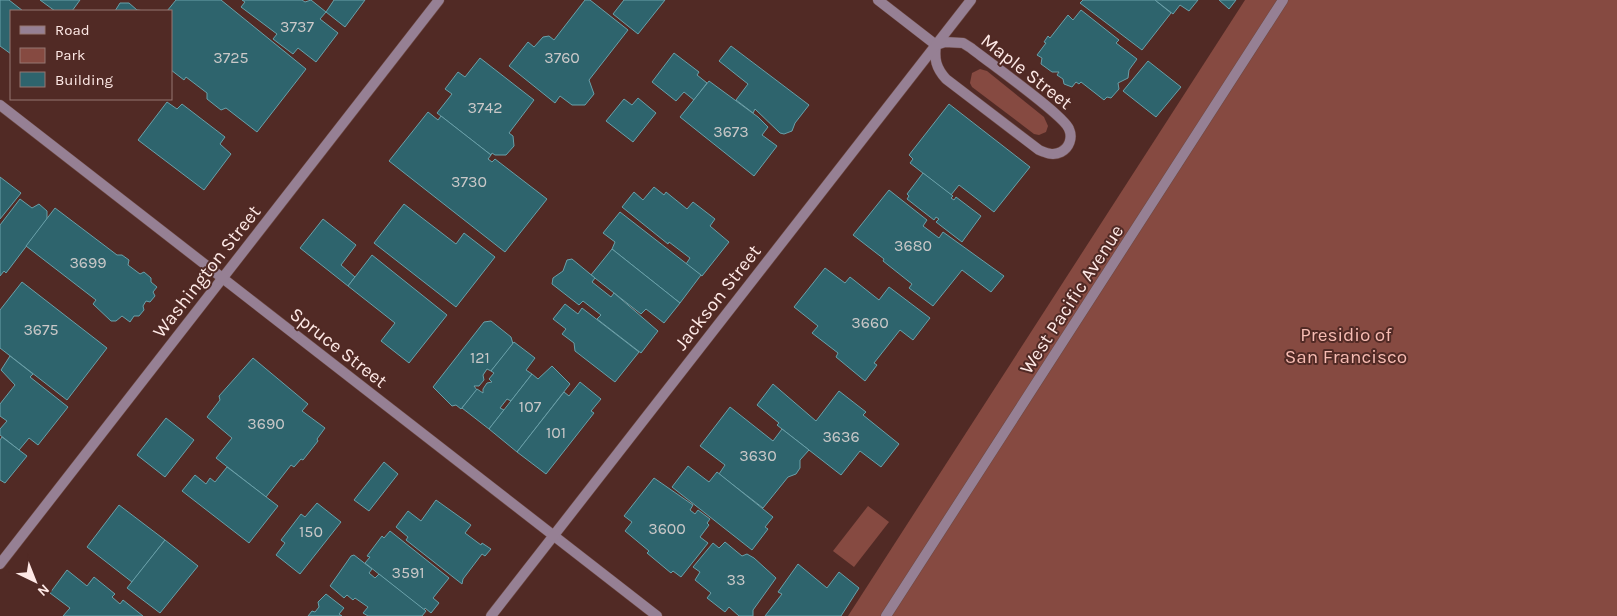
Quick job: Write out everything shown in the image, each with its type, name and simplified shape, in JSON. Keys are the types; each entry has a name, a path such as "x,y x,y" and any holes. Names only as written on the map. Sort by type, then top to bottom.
{"street":[{"name":"Washington Street","path":"0,564 439,0"},
{"path":"878,0 936,45"},
{"name":"Jackson Street","path":"491,616 971,0"},
{"name":"West Pacific Avenue","path":"886,616 1283,0"},
{"name":"Maple Street","path":"945,42 963,43 1051,110 1069,128 1071,138 1067,147 1060,153 1049,154 1039,150 946,79 935,64 936,45 945,42"},
{"name":"Spruce Street","path":"0,105 657,616"}],"green space":[{"name":"Presidio of San Francisco","path":"1245,0 1617,0 1617,616 848,616"},
{"path":"980,69 987,71 1044,117 1048,126 1046,132 1039,135 1034,134 972,87 970,83 972,73"},
{"path":"868,506 889,522 854,567 833,551"}],"building":[{"path":"0,0 9,0 22,10 10,10 10,53 0,46"},
{"path":"40,0 80,0 73,10 54,10"},
{"path":"176,0 221,0 306,69 257,132 226,108 221,110 207,99 207,93 186,77 184,80 172,71 172,10 168,10"},
{"path":"242,0 302,0 305,2 311,0 326,12 320,19 338,33 316,62 298,48 293,54 273,39 277,34 241,7 245,2"},
{"path":"334,0 365,0 345,27 326,12"},
{"path":"585,0 590,0 628,30 589,80 594,94 585,105 572,105 560,96 555,103 509,66 528,42 534,47 543,37 549,36 554,40"},
{"path":"624,0 665,0 638,34 613,14"},
{"path":"1083,0 1155,0 1171,13 1142,50 1080,3"},
{"path":"1155,0 1198,0 1189,11 1180,5 1173,14"},
{"path":"1219,0 1236,0 1229,9"},
{"path":"120,3 129,3 137,10 116,10"},
{"path":"1081,10 1119,40 1116,43 1137,59 1129,70 1128,78 1118,83 1119,89 1111,98 1107,97 1104,100 1081,82 1079,84 1076,82 1072,87 1064,84 1063,79 1057,75 1059,72 1052,72 1041,64 1042,58 1037,55 1046,43 1044,42 1048,36 1050,38 1068,15 1073,20"},
{"path":"731,46 809,105 795,123 792,131 784,134 780,133 755,109 753,113 736,100 748,84 719,61"},
{"path":"674,53 699,72 697,75 707,83 694,100 684,92 676,101 652,82"},
{"path":"480,58 534,100 509,133 513,136 514,146 506,155 495,155 492,153 491,155 437,113 452,94 445,89 458,72 465,77"},
{"path":"1148,61 1181,87 1156,117 1123,91"},
{"path":"709,81 758,117 768,127 762,135 777,146 754,176 680,117"},
{"path":"638,98 656,113 633,142 606,121 624,99 632,105"},
{"path":"167,102 177,109 182,104 225,137 220,144 231,154 204,190 138,140"},
{"path":"949,104 1030,167 994,212 959,185 951,195 910,163 913,159 909,155"},
{"path":"428,112 438,120 441,116 491,155 488,159 492,162 495,159 547,199 505,252 389,161"},
{"path":"923,173 953,196 951,198 954,200 956,197 981,216 962,242 936,222 939,219 936,217 934,220 907,199 909,196 907,194"},
{"path":"0,177 21,193 0,219"},
{"path":"654,187 664,195 666,192 687,209 693,202 715,219 710,226 729,242 702,276 686,264 690,258 669,242 668,244 622,207 634,192 643,200"},
{"path":"889,190 927,220 923,226 939,238 943,232 1004,276 991,292 962,270 933,306 909,288 912,284 883,261 884,259 853,235"},
{"path":"20,199 32,208 39,204 47,211 47,219 6,273 4,271 0,276 0,225"},
{"path":"404,204 456,244 464,233 495,257 456,307 374,243"},
{"path":"55,208 117,255 122,255 129,260 128,265 140,274 144,272 151,278 151,282 157,287 153,292 155,296 150,302 146,301 143,306 144,310 139,316 134,316 130,322 122,316 116,321 111,321 93,304 96,300 26,246"},
{"path":"620,212 701,275 680,303 612,249 615,242 603,233"},
{"path":"323,219 356,245 341,265 355,277 348,286 300,248"},
{"path":"612,249 680,303 664,323 646,309 641,314 591,275"},
{"path":"372,255 447,315 409,363 381,341 395,323 348,286"},
{"path":"572,259 595,278 592,282 611,297 614,293 658,331 641,353 597,319 601,315 583,301 579,305 552,284 553,278 563,271 567,260"},
{"path":"825,268 845,283 850,277 879,300 889,287 930,318 913,340 900,330 874,363 877,365 865,381 836,357 838,353 812,333 818,326 794,307"},
{"path":"22,282 107,348 67,400 0,348 0,310"},
{"path":"565,304 578,314 582,308 639,352 615,382 575,351 574,343 562,334 566,329 553,319"},
{"path":"491,321 511,337 513,344 491,371 487,369 483,375 484,380 479,386 474,386 477,390 461,409 456,405 452,406 433,387 484,322"},
{"path":"514,342 535,358 526,370 532,374 511,401 507,399 500,408 504,410 489,429 462,408 477,389 483,393 487,383 492,382 489,379 494,373 491,371"},
{"path":"10,356 33,374 30,377 68,407 38,445 29,438 19,450 0,435 0,429 7,421 0,416 0,404 15,385 1,370"},
{"path":"253,358 308,404 302,411 325,428 317,439 318,441 303,460 301,459 294,467 291,465 266,497 216,458 232,438 207,417 220,400 219,396"},
{"path":"552,366 570,384 517,452 489,429 532,374 538,379"},
{"path":"580,382 601,399 591,411 594,413 546,474 517,452 564,392 569,396"},
{"path":"773,384 816,421 839,391 866,412 863,415 899,444 881,467 860,451 841,475 777,425 779,423 757,405"},
{"path":"730,407 773,441 782,429 809,450 800,460 800,468 796,474 788,477 763,508 719,474 725,465 700,446"},
{"path":"166,418 194,440 165,477 137,455"},
{"path":"2,437 27,456 5,483 0,480 0,440"},
{"path":"384,462 398,474 369,511 354,500"},
{"path":"688,466 709,482 717,472 773,517 765,527 768,529 752,550 672,487"},
{"path":"227,467 278,506 249,543 182,491 195,475 206,484 210,478 215,482"},
{"path":"654,478 693,505 690,510 695,514 698,510 710,519 707,523 709,525 700,537 708,543 681,577 673,571 671,573 625,531 632,522 624,516"},
{"path":"436,500 471,525 465,533 481,545 482,543 491,549 485,556 482,554 463,579 462,584 406,540 408,537 396,527 408,511 421,521"},
{"path":"317,503 341,522 300,574 276,555 285,543 281,540 301,514 305,517"},
{"path":"119,505 165,540 132,582 87,547"},
{"path":"390,531 449,578 433,598 439,603 431,613 425,608 424,610 365,563 370,557 367,556 382,536 384,538"},
{"path":"165,540 198,566 160,613 127,588"},
{"path":"725,542 742,556 747,554 754,558 776,578 753,610 753,616 739,616 729,607 725,612 707,598 711,593 695,580 700,572 693,567 713,543 719,548"},
{"path":"354,555 372,569 369,573 375,578 379,574 426,611 422,616 368,616 363,613 368,607 347,595 344,598 330,586 351,556"},
{"path":"798,564 827,588 839,572 859,588 841,616 765,616 782,594 778,592"},
{"path":"67,570 87,586 94,577 115,594 112,597 120,604 123,600 143,616 63,616 70,608 50,593"},
{"path":"326,594 344,608 339,614 342,616 308,616 312,611 315,612 319,607 318,602"}]}
